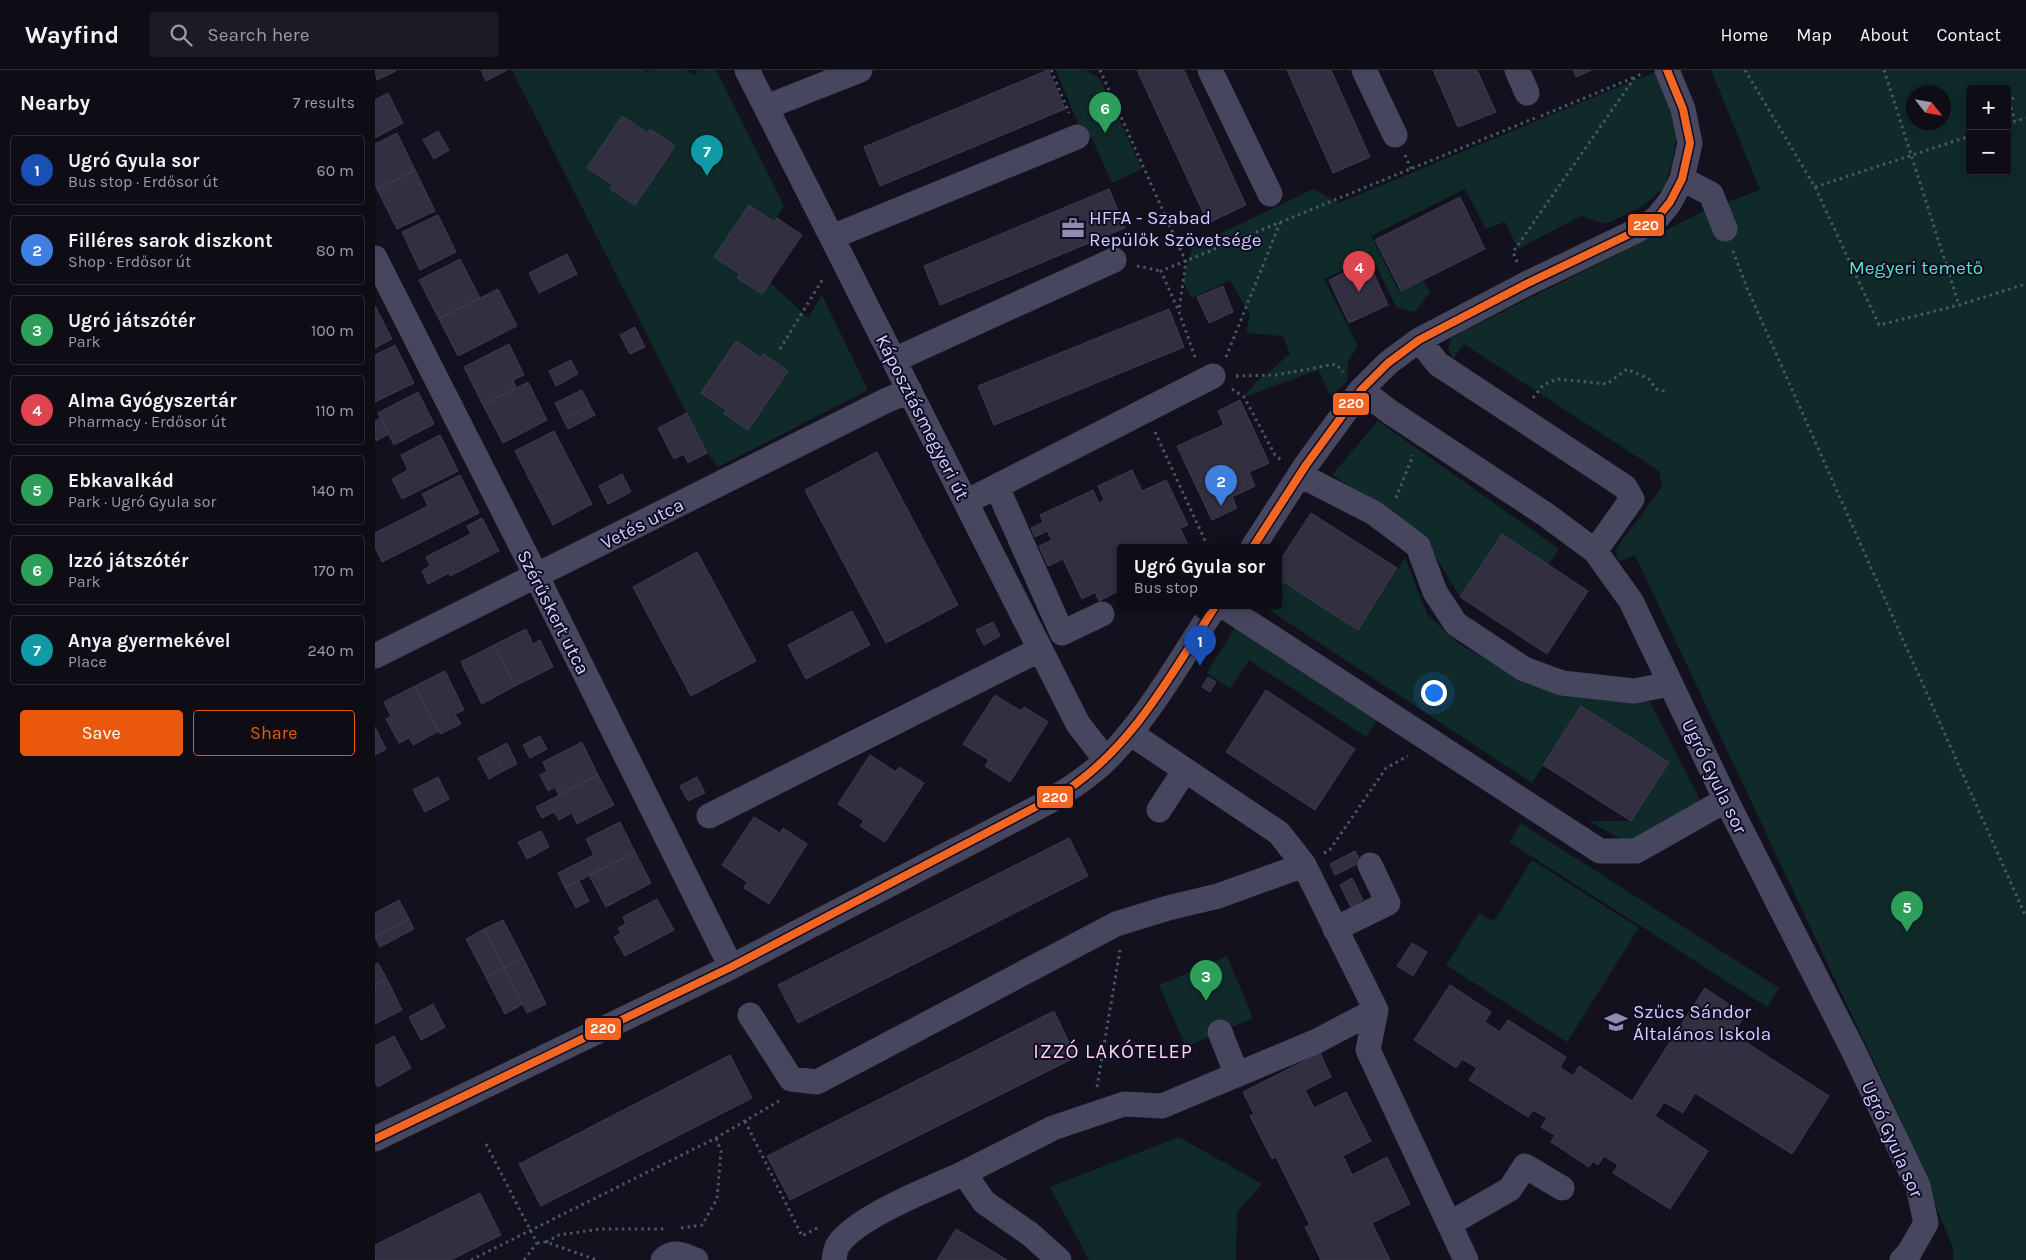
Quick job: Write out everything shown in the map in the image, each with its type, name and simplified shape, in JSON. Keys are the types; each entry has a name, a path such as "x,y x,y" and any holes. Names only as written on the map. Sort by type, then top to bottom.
{"street":[{"name":"Káposztásmegyeri út","path":"747,70 1039,650 1078,724 1106,760"},
{"path":"766,107 860,70"},
{"path":"1211,70 1270,194"},
{"path":"1364,70 1395,134"},
{"path":"1517,70 1527,93"},
{"path":"1255,544 1300,474 1361,390 1388,363 1419,340 1525,284 1638,230 1657,218 1670,202 1682,179 1690,143 1683,109 1667,70"},
{"path":"832,237 1077,136"},
{"path":"1682,179 1711,194 1725,229"},
{"name":"Szérűskert utca","path":"375,258 537,576 731,967"},
{"path":"894,360 1113,260"},
{"path":"1419,340 1438,364 1625,487 1631,499 1595,551"},
{"path":"966,502 1213,376"},
{"name":"Ugró Gyula sor","path":"1361,390 1390,412 1545,514 1595,551 1631,601 1669,684 1853,1050 1917,1186 1926,1223 1909,1253 1902,1260"},
{"name":"Vetés utca","path":"375,656 887,400 910,392"},
{"path":"1300,474 1374,513 1418,546 1435,592 1456,624 1524,669 1562,683 1634,691 1669,684"},
{"path":"997,487 1061,633 1102,614"},
{"path":"375,1139 731,967 1048,802 1079,782 1106,760 1130,733 1149,708 1213,609"},
{"path":"1228,609 1600,851 1636,851 1726,800"},
{"path":"709,816 1039,650"},
{"path":"1130,733 1279,833 1304,865 1376,1010 1368,1050 1466,1260"},
{"path":"1159,810 1185,770"},
{"path":"750,1015 791,1079 817,1082 1116,924 1168,908 1218,896 1304,865"},
{"path":"1335,929 1388,903 1370,865"},
{"path":"834,1260 836,1247 845,1237 875,1215 1053,1128 1124,1104 1162,1106 1317,1041 1376,1010"},
{"path":"1220,1032 1237,1075"},
{"path":"1449,1224 1510,1189 1525,1166 1562,1188"},
{"path":"964,1172 984,1202 1030,1234 1059,1260"},
{"path":"665,1258 675,1253 697,1260"}],"path":[{"path":"1051,70 1077,136"},
{"path":"1100,70 1186,262 1179,312"},
{"path":"1300,474 1275,455 1244,397 1200,369 1179,312 1161,271 1649,70"},
{"path":"1745,70 1815,187 1879,325 1959,305 2026,284"},
{"path":"1884,70 1959,305"},
{"path":"1525,284 1513,252 1635,77"},
{"path":"2014,98 2009,100 2015,121"},
{"path":"2011,122 2026,118"},
{"path":"1815,187 1966,137"},
{"path":"1213,376 1225,361 1280,222"},
{"path":"1725,229 1751,297 2026,917"},
{"path":"781,349 826,274 845,264"},
{"path":"1213,376 1275,375 1336,364 1361,390"},
{"path":"1519,416 1543,385 1557,379 1607,384 1627,369 1649,379 1656,389 1668,392"},
{"path":"1145,411 1206,544"},
{"path":"1384,521 1397,498 1424,434"},
{"path":"1304,865 1329,851 1386,768 1418,750 1425,737"},
{"path":"1107,1110 1097,1089 1121,938 1116,924"},
{"path":"471,1260 716,1138 780,1100 791,1079"},
{"path":"745,1121 802,1236 818,1227"},
{"path":"675,1228 701,1225 717,1198 721,1151 716,1138"},
{"path":"486,1144 537,1243"},
{"path":"524,1260 537,1243 546,1242 559,1235 600,1229 666,1229 665,1258"},
{"path":"546,1242 597,1260"}],"green space":[{"path":"512,70 644,70 648,73 650,70 686,70 694,75 698,70 716,70 784,206 774,222 749,205 714,257 740,274 737,278 762,294 770,282 808,318 822,295 868,390 718,467 707,453"},
{"path":"1056,70 1085,70 1100,79 1142,169 1112,183 1092,139 1079,126"},
{"name":"Megyeri temető","path":"1711,70 2026,70 2026,1260 1953,1260 1953,1248 1898,1113 1635,555 1619,562 1615,550 1662,487 1659,471 1464,344 1453,359 1448,348 1452,337 1704,211 1760,190"},
{"path":"1655,72 1677,132 1672,163 1664,187 1643,206 1606,224 1581,216 1518,249 1505,222 1486,229 1465,189 1371,236 1399,292 1424,281 1430,292 1415,312 1396,307 1372,257 1324,279 1358,346 1348,361 1347,381 1331,396 1318,370 1244,397 1254,384 1290,354 1283,336 1246,333 1250,315 1230,280 1192,298 1183,282 1192,247 1313,189 1339,203"},
{"path":"1378,421 1559,549 1548,565 1502,534 1460,597 1422,534 1332,475"},
{"path":"1405,558 1427,614 1458,643 1511,674 1554,688 1650,702 1700,800 1655,832 1627,842 1588,821 1631,821 1669,761 1581,706 1532,783 1268,609 1282,609 1282,581 1358,630"},
{"path":"1237,624 1379,718 1366,737 1249,660 1230,689 1207,673"},
{"path":"1521,823 1779,988 1767,1007 1509,842"},
{"path":"1532,860 1639,928 1567,1042 1446,965 1479,913 1494,921"},
{"path":"1227,956 1253,1018 1186,1047 1159,985"},
{"path":"1179,1137 1262,1184 1237,1212 1236,1260 1089,1260 1050,1187"}],"building":[{"path":"375,70 396,70 396,71 377,80"},
{"path":"481,70 507,70 486,81"},
{"path":"1048,70 1065,109 880,186 864,147"},
{"path":"1137,70 1184,70 1246,205 1208,223"},
{"path":"1287,70 1331,70 1370,157 1333,173"},
{"path":"1433,70 1477,70 1496,112 1458,127"},
{"path":"1573,70 1592,70 1576,77"},
{"path":"388,93 403,123 375,138 375,100"},
{"path":"622,116 647,133 650,129 675,146 635,205 610,189 613,185 587,168"},
{"path":"438,131 449,150 434,159 423,140"},
{"path":"397,133 415,170 377,189 375,184 375,144"},
{"path":"415,170 435,211 397,229 377,189"},
{"path":"1109,189 1125,228 940,305 924,266"},
{"path":"1460,197 1485,249 1401,291 1375,240"},
{"path":"749,205 774,222 777,218 802,235 762,294 737,278 740,274 714,257"},
{"path":"438,215 456,252 420,270 402,232"},
{"path":"567,254 577,274 539,293 529,273"},
{"path":"460,259 480,298 439,319 419,280"},
{"path":"1368,261 1388,305 1349,323 1329,280"},
{"path":"1223,286 1233,312 1209,323 1197,297"},
{"path":"498,289 517,326 458,356 439,319"},
{"path":"375,306 392,339 375,348"},
{"path":"1169,309 1184,347 994,425 978,386"},
{"path":"635,327 645,347 630,354 620,335"},
{"path":"736,341 761,358 763,354 788,371 748,430 724,414 726,410 701,393"},
{"path":"509,344 524,375 513,380 516,388 483,405 464,367"},
{"path":"395,345 414,383 375,402 375,355"},
{"path":"571,360 578,374 556,386 549,371"},
{"path":"528,382 547,420 503,443 483,405"},
{"path":"582,390 590,406 563,419 555,403"},
{"path":"418,392 434,424 394,445 378,413"},
{"path":"1240,400 1269,463 1249,472 1255,486 1232,497 1237,508 1212,520 1177,446 1224,425 1218,411"},
{"path":"590,406 595,415 568,429 563,419"},
{"path":"687,413 707,453 688,463 684,454 674,459 658,428"},
{"path":"381,418 389,434 376,441 375,421"},
{"path":"554,431 592,504 553,525 515,451"},
{"path":"440,435 458,471 402,499 392,479 408,470 401,455"},
{"path":"877,452 958,605 886,643 805,490"},
{"path":"1132,470 1142,491 1166,480 1188,525 1180,528 1188,544 1117,544 1117,592 1099,601 1095,592 1082,599 1063,559 1048,566 1039,546 1052,540 1047,531 1035,537 1031,528 1043,522 1040,515 1093,490 1099,503 1104,500 1098,486"},
{"path":"622,474 631,492 608,504 599,486"},
{"path":"460,475 479,513 382,562 375,547 375,533 428,506 422,494"},
{"path":"1311,513 1397,568 1358,630 1282,581 1282,557"},
{"path":"482,518 499,551 450,576 449,573 428,584 422,571 430,566 426,557 471,534 467,526"},
{"path":"1502,534 1588,591 1547,654 1460,597"},
{"path":"697,552 756,661 691,696 633,587"},
{"path":"852,611 870,645 806,679 788,645"},
{"path":"993,622 1000,636 984,645 976,630"},
{"path":"526,629 533,644 540,640 553,667 515,686 494,645"},
{"path":"494,645 515,686 482,704 461,662"},
{"path":"445,671 464,710 455,714 461,724 440,734 415,686"},
{"path":"1208,677 1216,682 1210,692 1202,687"},
{"path":"415,686 439,731 413,745 409,738 399,743 386,719 391,716 384,702"},
{"path":"1266,690 1355,749 1315,810 1226,752"},
{"path":"995,695 1021,711 1024,707 1048,722 1010,782 985,766 989,760 963,744"},
{"path":"1581,706 1669,762 1631,821 1543,765"},
{"path":"375,727 386,749 375,755"},
{"path":"540,736 547,749 530,758 523,745"},
{"path":"582,742 598,775 559,796 555,787 548,791 540,775 547,771 543,762"},
{"path":"507,743 517,764 503,771 492,751"},
{"path":"492,751 503,771 489,779 478,758"},
{"path":"870,755 896,772 899,767 924,783 885,842 860,826 864,821 838,804"},
{"path":"598,775 614,805 577,824 572,813 559,820 554,812 542,818 536,807"},
{"path":"438,777 449,799 425,812 413,790"},
{"path":"697,777 705,793 688,801 680,786"},
{"path":"754,817 780,833 783,828 807,844 769,904 744,888 747,882 722,865"},
{"path":"620,822 635,852 565,888 558,873 594,855 586,839"},
{"path":"541,831 549,847 527,859 518,842"},
{"path":"1069,838 1088,876 798,1023 778,985"},
{"path":"1355,851 1361,862 1335,875 1330,864"},
{"path":"635,852 651,883 606,907 589,875"},
{"path":"1352,878 1363,900 1351,907 1340,885"},
{"path":"579,881 589,901 576,908 565,888"},
{"path":"657,899 674,930 625,956 614,937 621,933 618,928 626,924 623,917"},
{"path":"399,900 409,919 375,937 375,913"},
{"path":"409,919 414,929 380,947 375,937"},
{"path":"503,920 523,958 504,967 484,929"},
{"path":"484,929 504,967 486,977 466,939"},
{"path":"1412,943 1427,952 1413,976 1397,966"},
{"path":"523,958 546,1004 527,1013 504,967"},
{"path":"378,963 387,979 375,985 375,965"},
{"path":"504,967 523,1004 505,1014 486,977"},
{"path":"387,979 402,1010 375,1024 375,985"},
{"path":"1450,985 1491,1012 1485,1022 1500,1032 1508,1020 1566,1057 1560,1067 1573,1076 1579,1066 1632,1101 1705,988 1745,1015 1733,1034 1829,1096 1792,1154 1695,1093 1683,1113 1664,1102 1655,1116 1708,1151 1670,1209 1613,1173 1618,1165 1604,1156 1598,1165 1593,1161 1589,1167 1551,1142 1555,1135 1541,1127 1547,1118 1533,1110 1528,1117 1469,1080 1477,1068 1462,1059 1456,1068 1414,1040"},
{"path":"433,1004 445,1027 421,1040 409,1017"},
{"path":"1054,1011 1076,1057 790,1200 767,1156"},
{"path":"394,1036 411,1068 378,1087 375,1082 375,1046"},
{"path":"1320,1053 1331,1077 1305,1090 1314,1108 1346,1092 1371,1141 1343,1156 1352,1175 1387,1157 1410,1204 1372,1223 1390,1260 1321,1260 1305,1227 1310,1225 1276,1157 1272,1159 1250,1116 1254,1114 1243,1092"},
{"path":"730,1055 752,1098 541,1206 519,1164"},
{"path":"480,1193 501,1235 451,1260 375,1260 375,1245"},
{"path":"956,1229 1007,1260 937,1260"}],"transit line":[{"name":"220","path":"1255,544 1306,465 1361,390 1388,363 1419,340 1526,284 1638,230 1657,218 1670,202 1682,179 1690,143 1683,109 1667,70"},
{"name":"220","path":"375,1139 731,967 1064,792 1089,774 1131,731 1167,682 1213,609"}],"place":[{"name":"Izzó játszótér","path":"1105,133"},
{"name":"Anya gyermekével","path":"707,176"},
{"name":"HFFA - Szabad Repülők Szövetsége","path":"1073,228"},
{"name":"Alma Gyógyszertár","path":"1359,292"},
{"name":"Filléres sarok diszkont","path":"1221,506"},
{"name":"Ugró Gyula sor","path":"1200,666"},
{"name":"Ebkavalkád","path":"1907,932"},
{"name":"Ugró játszótér","path":"1206,1001"},
{"name":"Szűcs Sándor Általános Iskola","path":"1616,1022"}],"district":[{"name":"IZZÓ LAKÓTELEP","path":"1113,1051"}]}
